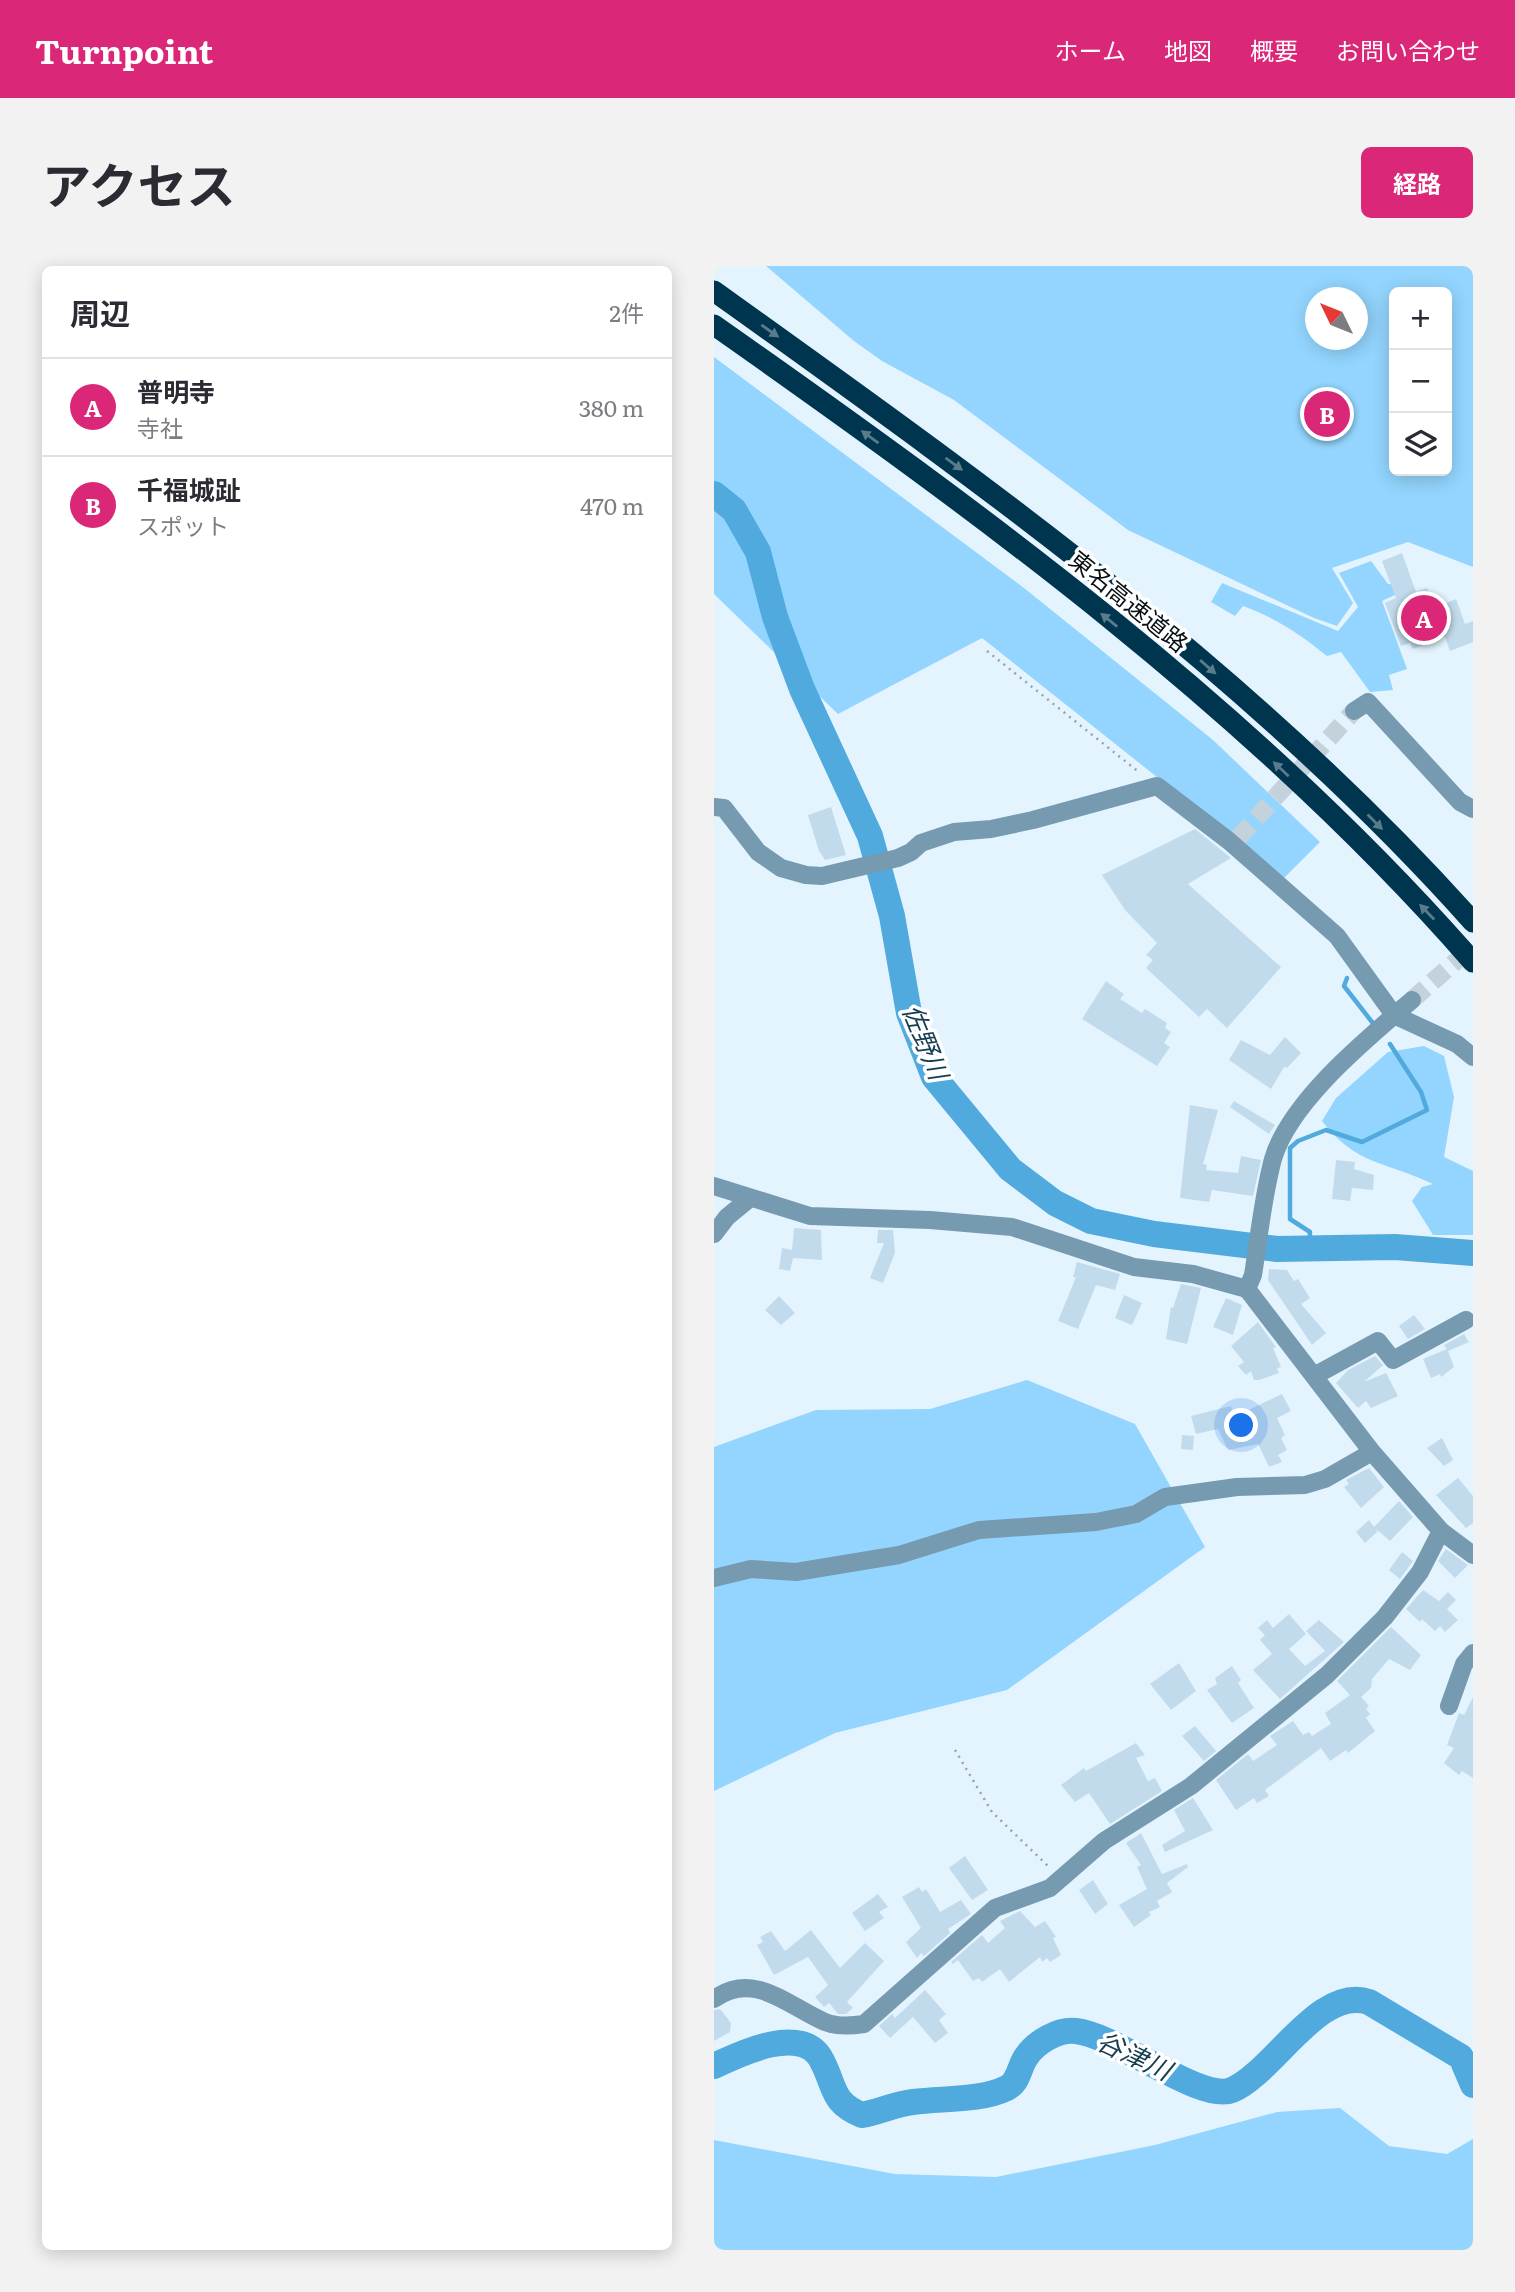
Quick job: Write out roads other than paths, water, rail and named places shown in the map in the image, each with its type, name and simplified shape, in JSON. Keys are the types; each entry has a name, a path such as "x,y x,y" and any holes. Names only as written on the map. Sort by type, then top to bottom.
{"highway":[{"name":"東名高速道路","path":"714,291 1004,500 1156,620 1304,753 1473,922"},
{"name":"東名高速道路","path":"714,325 952,497 1175,674 1355,838 1473,962"}],"street":[{"path":"1354,712 1368,702 1460,802 1473,809"},
{"path":"714,807 724,807 758,852 781,869 822,876 898,858 921,843 954,832 991,829 1033,820 1157,786 1234,840 1337,936 1394,1016 1457,1044 1473,1057"},
{"path":"1412,999 1298,1109 1273,1159 1250,1282 1314,1376 1372,1452 1441,1531 1471,1548"},
{"path":"714,1186 810,1216 930,1220 1012,1227 1134,1267 1250,1282"},
{"path":"714,1234 727,1217 749,1199"},
{"path":"1314,1376 1378,1341 1393,1360 1466,1320"},
{"path":"714,1578 751,1569 796,1572 899,1555 979,1530 1096,1522 1136,1514 1165,1497 1237,1487 1305,1485 1325,1479 1372,1452"},
{"path":"714,1999 723,1992 748,1986 768,1992 828,2023 864,2024 995,1908 1050,1888 1104,1841 1191,1786 1327,1675 1385,1617 1420,1572 1441,1531"},
{"path":"1449,1706 1464,1664 1473,1653"}],"waterway":[{"name":"佐野川","path":"714,494 734,510 758,552 775,617 802,689 870,836 892,916 909,1013 934,1077 1010,1169 1055,1203 1091,1221 1154,1234 1277,1249 1395,1247 1473,1253"},
{"path":"1347,978 1344,986 1372,1022"},
{"path":"1309,1248 1310,1232 1290,1219 1290,1148 1298,1141 1326,1130 1362,1142 1427,1110 1421,1092 1390,1044"},
{"name":"谷津川","path":"714,2066 771,2044 801,2044 813,2050 822,2061 839,2099 862,2115 906,2103 973,2097 1007,2088 1014,2082 1030,2051 1055,2034 1076,2031 1113,2044 1200,2087 1218,2091 1232,2090 1248,2080 1315,2018 1332,2006 1350,2000 1369,2002 1461,2057 1473,2085"}],"tunnel":[{"path":"1238,838 1354,711"},
{"path":"1412,1000 1473,946"}],"place":[{"name":"千福城趾","path":"1327,414"},
{"name":"普明寺","path":"1424,618"}]}
